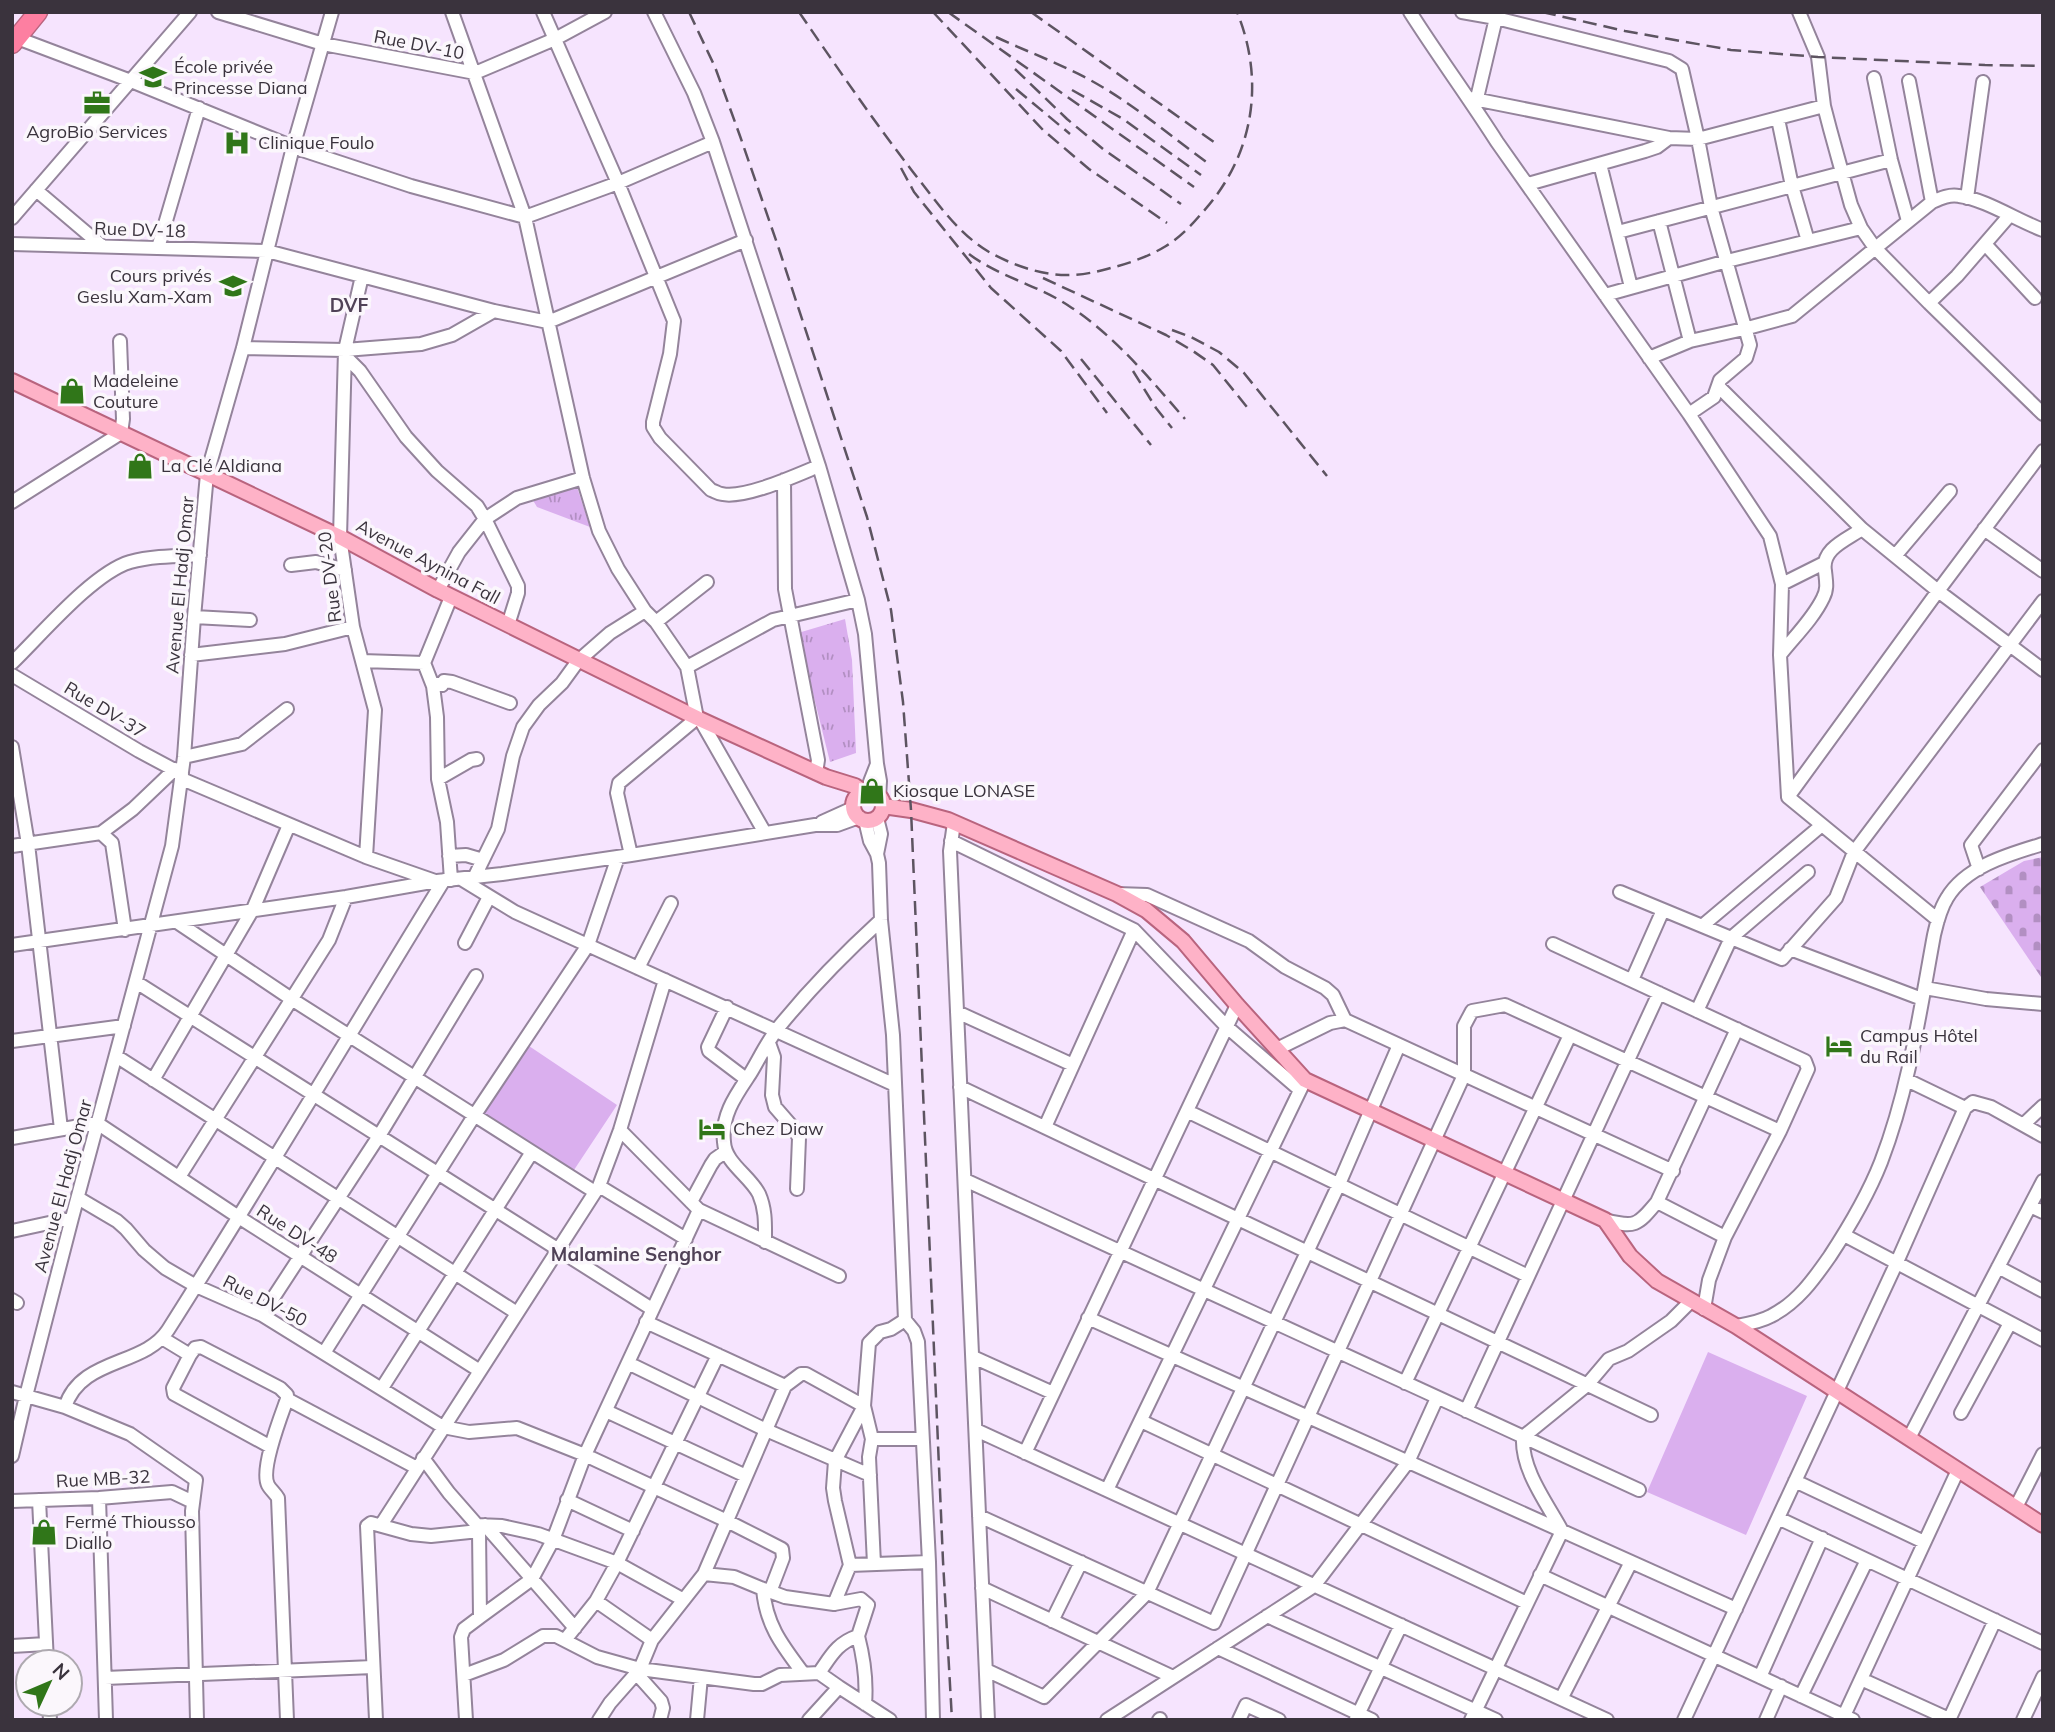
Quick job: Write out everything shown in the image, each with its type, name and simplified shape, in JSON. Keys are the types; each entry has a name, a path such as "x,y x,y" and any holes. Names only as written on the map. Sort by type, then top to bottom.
{"highway":[{"path":"14,39 38,12"}],"main road":[{"name":"Avenue Aynina Fall","path":"12,381 340,537 444,594 699,720 821,775 855,786 867,806 911,810 954,823 1117,894 1146,910 1183,941 1277,1049 1303,1085"},
{"path":"1303,1085 1370,1109 1605,1220 1623,1247 1657,1281 1736,1326 2043,1525"}],"street":[{"path":"12,218 190,12"},
{"name":"Rue DV-10","path":"218,12 323,44 475,74 555,40 605,12"},
{"name":"Avenue El Hadj Omar","path":"13,1448 172,846 179,774 184,757 207,474 243,348 293,146 332,12"},
{"path":"452,12 525,217 583,478 599,531 618,569 645,611 656,622 687,667 699,720 765,833"},
{"path":"543,12 618,183 674,321 670,354 653,427 660,438 711,489 722,494 741,493 819,466"},
{"path":"654,12 694,93 713,142 819,466 858,600 864,634 877,764 870,782 867,806 870,841 877,854 893,1035 905,1320 914,1331 918,1342 929,1562 933,1720"},
{"path":"1410,12 1435,52 1473,98 1497,142 1689,414 1770,536 1782,584 1780,655 1788,797 1938,920"},
{"path":"1462,12 1496,18 1675,64 1682,69 1711,208 1750,345 1746,358 1720,380 1714,397 1689,414"},
{"path":"1799,12 1818,57 1824,106 1841,173 1861,228 1875,248 2043,414"},
{"path":"1473,98 1496,18"},
{"path":"14,39 131,81 293,146 411,186 525,217 618,183 713,142"},
{"path":"1874,78 1891,160 1908,221"},
{"path":"1909,81 1932,202"},
{"path":"1967,198 1983,82"},
{"path":"1473,98 1669,138 1698,139 1824,106"},
{"path":"158,248 199,108"},
{"path":"1778,118 1792,186 1808,241"},
{"path":"1528,184 1645,151 1657,147 1669,138"},
{"path":"1618,232 1891,160"},
{"path":"1600,164 1631,287"},
{"path":"36,190 102,246"},
{"path":"1649,358 1690,341 1744,330 1792,316 1908,221 1942,197 1959,195 2043,230"},
{"path":"1929,303 1957,276 2009,216"},
{"path":"1659,221 1690,341"},
{"path":"1605,295 1861,228"},
{"path":"548,322 746,240"},
{"name":"Rue DV-18","path":"12,244 267,251 494,311 548,322"},
{"path":"1985,244 2035,298"},
{"name":"Rue DV-20","path":"362,276 345,353 340,537 353,626 375,710 366,857"},
{"path":"243,348 345,353 421,344 452,335 494,311"},
{"path":"12,502 121,433 123,419 120,341"},
{"path":"345,353 406,437 477,506 485,519 518,586 508,625"},
{"path":"1718,386 1862,529 1938,591 2043,670"},
{"path":"1788,797 2043,451"},
{"path":"453,880 447,822 438,779 437,717 432,682 424,663 444,594 459,552 485,519 517,498 583,478"},
{"path":"784,480 785,589 821,775"},
{"path":"1895,556 1950,491"},
{"path":"1780,655 1824,598 1827,586 1824,563 1828,553 1862,529"},
{"path":"1984,529 2043,570"},
{"path":"12,663 87,589 105,575 130,562 200,555"},
{"path":"291,565 316,562 345,570"},
{"path":"1782,584 1824,563"},
{"path":"656,622 707,582"},
{"path":"687,667 773,620 858,600"},
{"path":"1620,892 1782,959 1836,898 1854,852 2043,601"},
{"path":"65,1407 69,1395 81,1380 162,1338 349,1035 453,880 483,860 498,829 513,756 523,727 578,661 645,611"},
{"path":"194,617 250,620"},
{"path":"191,655 285,644 353,626"},
{"path":"362,661 424,663"},
{"name":"Rue DV-37","path":"12,675 179,774 366,857 453,880"},
{"path":"432,682 442,685 444,681 452,682 510,703"},
{"path":"184,757 242,744 287,709"},
{"path":"324,1353 474,1116 588,945 624,856 617,793 619,783 699,720"},
{"path":"12,747 29,844 61,1129"},
{"path":"1979,869 1971,845 2043,750"},
{"path":"438,779 477,759"},
{"path":"12,846 101,833 179,774"},
{"path":"12,945 624,856 816,825 867,806"},
{"path":"954,823 950,851 988,1720"},
{"path":"153,1080 228,956 253,909 289,825"},
{"path":"1702,926 1822,825"},
{"path":"101,833 112,843 125,930"},
{"path":"951,841 1133,930 1227,1027 1303,1085 1107,1490"},
{"path":"1736,1326 1771,1316 1795,1299 1815,1278 1844,1234 1880,1164 1907,1080 1938,920 1948,895 1965,878 1979,869 2006,856 2043,844"},
{"path":"449,856 466,855 483,860"},
{"path":"1697,1010 1731,938 1808,872"},
{"path":"453,880 515,912 895,1084"},
{"path":"1117,894 1147,895 1249,941 1285,967 1325,988 1333,995 1345,1020"},
{"path":"179,1177 329,940 346,897"},
{"path":"466,943 489,897"},
{"path":"638,968 671,903"},
{"path":"1632,981 1663,910"},
{"path":"765,1241 765,1214 758,1193 748,1177 725,1152 724,1123 730,1105 777,1030 855,943 881,920"},
{"path":"177,922 474,1116 686,1239"},
{"path":"1045,1127 1133,930"},
{"path":"1553,944 1805,1061 1808,1069 1780,1131 1725,1237 1698,1305 1628,1350 1609,1359 1587,1385 1523,1437 1522,1452 1562,1531"},
{"path":"1790,949 1924,993 2043,1004"},
{"path":"262,1315 416,1078 476,976"},
{"path":"381,1525 597,1189 620,1130 665,980"},
{"path":"136,982 652,1309"},
{"path":"1466,1411 1659,993"},
{"path":"1025,1452 1237,1005"},
{"path":"979,1516 1214,1623 1464,1075 1464,1027 1472,1011 1505,1006 1780,1131"},
{"path":"727,1007 710,1040 709,1051 746,1079"},
{"path":"957,1012 1073,1065"},
{"path":"1277,1049 1330,1023 1345,1020 1672,1171"},
{"path":"12,1041 124,1026"},
{"path":"1605,1220 1627,1226 1642,1221 1657,1202 1737,1029"},
{"path":"1405,1383 1570,1035"},
{"path":"768,1043 774,1058 772,1095 775,1107 799,1138 797,1189"},
{"path":"986,1670 1044,1697 1147,1592 1339,1184 1399,1045"},
{"path":"116,1056 517,1313"},
{"path":"1907,1080 1965,1108"},
{"path":"960,1087 1651,1415"},
{"path":"1684,1720 1897,1262 1965,1108 1973,1102 1991,1107 2043,1136"},
{"path":"2024,1124 2043,1106"},
{"path":"1187,1111 1528,1276"},
{"path":"12,1138 97,1122"},
{"name":"Rue DV-48","path":"97,1122 237,1216 480,1371"},
{"path":"620,1130 695,1206 839,1276"},
{"path":"382,1388 532,1152"},
{"path":"466,1720 461,1637 464,1629 532,1579 553,1541 585,1455 686,1239 711,1165 725,1152"},
{"path":"965,1181 1639,1490"},
{"path":"1909,1438 2043,1181"},
{"name":"Rue DV-50","path":"78,1198 117,1221 155,1260 196,1286 262,1315 443,1427"},
{"path":"1657,1202 1725,1237"},
{"path":"2030,1206 2043,1212"},
{"path":"12,1231 72,1218"},
{"path":"1844,1234 2043,1340"},
{"path":"1998,1267 2043,1291"},
{"path":"1088,1318 1736,1609"},
{"path":"874,1564 869,1457 872,1439 864,1406 869,1343 880,1332 905,1320"},
{"path":"646,1322 785,1386"},
{"path":"1961,1413 2010,1323"},
{"path":"162,1338 190,1354"},
{"path":"271,1447 174,1394 173,1388 195,1348 207,1349 280,1388 287,1395 271,1447 266,1483 278,1497 287,1720"},
{"path":"565,1640 596,1601 617,1563 718,1355"},
{"path":"973,1357 1053,1393"},
{"path":"628,1363 766,1430 870,1475"},
{"path":"599,1720 638,1671 652,1640 682,1598 704,1574 785,1386 801,1374 806,1374 864,1406"},
{"path":"12,1392 65,1407 130,1434 196,1479 193,1502 197,1720"},
{"path":"1107,1720 1314,1586 1408,1462 1437,1398"},
{"path":"287,1399 420,1463 532,1579 575,1628"},
{"path":"834,1604 850,1565 833,1488 835,1461 864,1406"},
{"path":"606,1410 746,1476"},
{"path":"1141,1421 1527,1603"},
{"path":"443,1427 469,1432 517,1428 585,1455 782,1549 783,1558 766,1591 765,1609 771,1626 803,1673"},
{"path":"976,1430 1561,1699 1585,1715 1607,1720"},
{"path":"872,1439 922,1439"},
{"path":"2015,1507 2043,1454"},
{"path":"1541,1575 1846,1718 1861,1679 1958,1470"},
{"path":"1795,1481 1924,1542"},
{"name":"Rue MB-32","path":"12,1501 172,1492 193,1502"},
{"path":"99,1498 106,1720"},
{"path":"39,1500 46,1648"},
{"path":"567,1500 633,1531"},
{"path":"1778,1518 2043,1643"},
{"path":"376,1720 366,1530 371,1522 411,1534 431,1536 480,1527 516,1529 617,1563 682,1598"},
{"path":"480,1527 480,1617"},
{"path":"1473,1715 1562,1531"},
{"path":"1760,1677 1822,1538"},
{"path":"1801,1696 1867,1560"},
{"path":"850,1565 929,1562"},
{"path":"1052,1621 1080,1562"},
{"path":"1561,1699 1631,1562"},
{"path":"704,1574 734,1577 785,1597 834,1604 861,1599 865,1601 868,1605 858,1636 867,1685 865,1704"},
{"path":"982,1588 1173,1677"},
{"path":"596,1601 652,1640"},
{"path":"1267,1616 1381,1668 1473,1715 1496,1720"},
{"path":"1861,1679 1949,1719 1995,1620"},
{"path":"1358,1717 1401,1625"},
{"path":"464,1675 504,1660 543,1636 555,1636 597,1657 638,1671 754,1685 780,1675 818,1673 890,1720"},
{"path":"818,1673 836,1648 845,1640 858,1636"},
{"path":"12,1646 46,1644"},
{"path":"1219,1648 1358,1717 1373,1720"},
{"path":"105,1678 373,1667"},
{"path":"638,1671 661,1701 663,1708 660,1720"},
{"path":"2023,1720 2043,1677"},
{"path":"696,1720 701,1678"},
{"path":"1766,1720 1781,1686"},
{"path":"809,1720 839,1687"},
{"path":"1239,1720 1246,1704 1279,1720"}],"green space":[{"path":"577,487 590,527 537,507 531,497"},
{"path":"845,619 852,660 856,753 830,762 798,633"},
{"path":"2043,857 2043,980 1980,887 2024,861"},
{"path":"529,1046 617,1105 572,1173 484,1114"},
{"path":"1708,1352 1807,1396 1746,1535 1647,1492"}],"railway":[{"path":"689,12 715,67 779,249 867,517 891,610 903,702 911,810 952,1720"},
{"path":"799,12 884,133 957,226 989,252 1028,269 1060,275 1089,273 1115,267 1159,250 1185,232 1219,192 1233,169 1243,144 1252,92 1246,39 1237,12"},
{"path":"933,12 1043,130 1089,169 1167,223"},
{"path":"948,12 1194,187"},
{"path":"1031,12 1218,145"},
{"path":"1542,12 1625,31 1731,50 1818,57 2043,66"},
{"path":"996,37 1089,79 1209,164"},
{"path":"1015,69 1103,149 1181,204"},
{"path":"1016,89 1070,134"},
{"path":"1072,90 1123,119 1201,175"},
{"path":"901,168 914,192 991,288 1061,351 1107,413"},
{"path":"969,254 993,269 1045,292 1101,330 1131,358 1185,419"},
{"path":"1043,278 1166,335 1193,351 1213,365 1251,412"},
{"path":"1172,330 1219,352 1244,373 1327,476"},
{"path":"1081,359 1151,445"},
{"path":"1133,371 1172,428"}],"place":[{"name":"École privée Princesse Diana","path":"153,77"},
{"name":"AgroBio Services","path":"97,103"},
{"name":"Clinique Foulo","path":"237,143"},
{"name":"Cours privés Geslu Xam-Xam","path":"233,286"},
{"name":"Madeleine Couture","path":"72,391"},
{"name":"La Clé Aldiana","path":"140,466"},
{"name":"Kiosque LONASE","path":"872,791"},
{"name":"Campus Hôtel du Rail","path":"1839,1046"},
{"name":"Chez Diaw","path":"712,1129"},
{"name":"Fermé Thiousso Diallo","path":"44,1532"}],"district":[{"name":"DVF","path":"349,305"},
{"name":"Malamine Senghor","path":"636,1254"}]}
